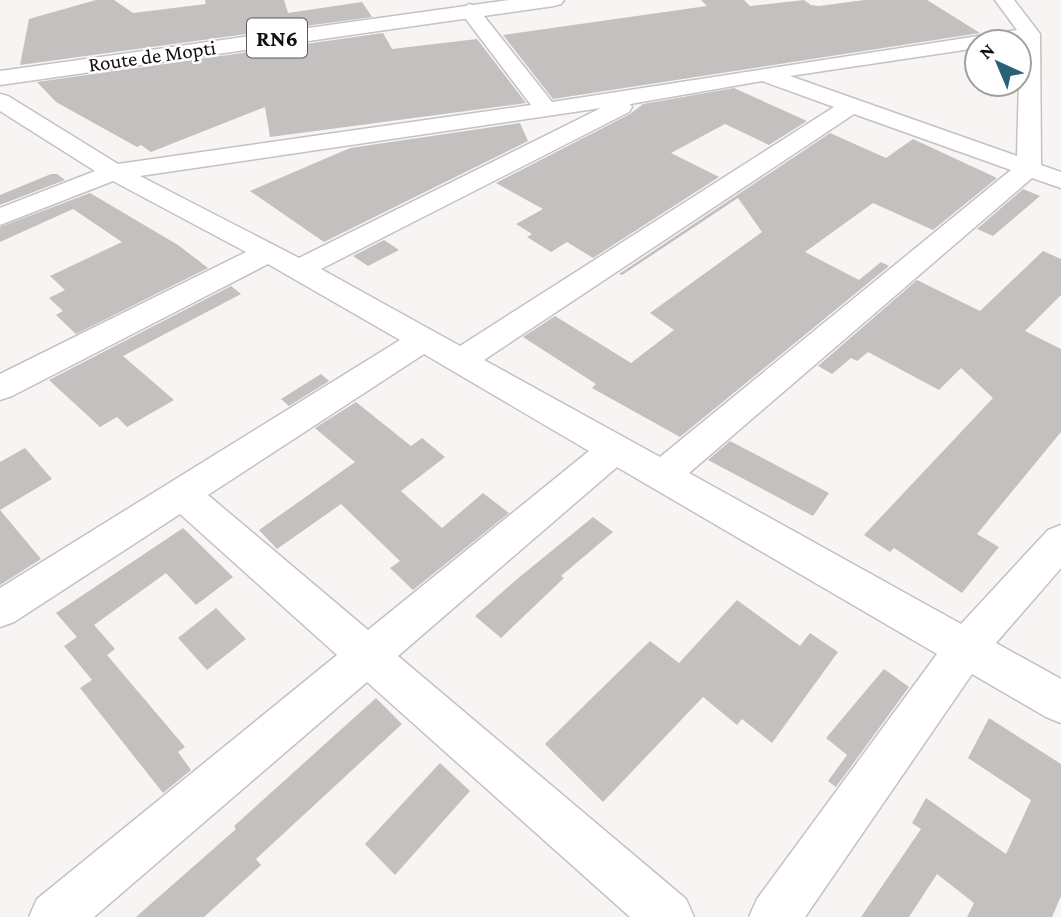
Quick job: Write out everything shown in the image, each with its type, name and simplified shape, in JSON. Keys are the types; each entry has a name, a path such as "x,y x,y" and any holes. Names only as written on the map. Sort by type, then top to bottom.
{"highway":[{"name":"Route de Mopti","path":"0,78 511,2 554,0"}],"street":[{"path":"1004,0 1025,28"},
{"path":"468,10 546,108"},
{"path":"0,217 114,172 645,95 963,44"},
{"path":"763,74 1061,180"},
{"path":"299,270 645,95"},
{"path":"662,475 1029,168 1030,98"},
{"path":"0,101 114,172 299,270 1061,702"},
{"path":"460,361 851,106"},
{"path":"0,388 267,253"},
{"path":"0,609 422,341"},
{"path":"55,917 615,449"},
{"path":"182,494 366,657 668,917"},
{"path":"775,917 967,648 1061,541"}],"building":[{"path":"96,0 114,0 133,13 206,4 205,0 284,0 288,13 362,2 372,17 20,65 29,19"},
{"path":"701,0 744,0 750,6 804,0 819,6 864,0 927,0 972,28 963,28 963,36 553,99 503,35 707,6"},
{"path":"383,33 392,49 477,39 526,103 270,137 265,107 151,152 56,102 37,82"},
{"path":"734,88 807,121 769,145 725,124 671,153 719,177 593,258 567,242 551,252 527,237 532,234 516,224 543,209 496,183 630,114 643,104"},
{"path":"520,123 528,141 324,242 250,191 350,148"},
{"path":"830,133 886,158 913,139 997,178 933,230 873,203 805,252 859,280 881,262 889,266 680,437 592,388 596,384 523,337 555,316 631,363 674,330 650,313 762,232 738,198 622,275 619,274"},
{"path":"57,174 65,180 0,205 0,195"},
{"path":"1023,189 1040,196 993,236 977,229"},
{"path":"90,193 178,245 208,268 76,334 56,315 63,311 49,298 65,290 50,276 122,242 73,209 0,242 0,227"},
{"path":"384,240 399,250 368,266 353,256"},
{"path":"1043,251 1061,259 1061,295 1025,331 1061,349 1061,432 977,534 999,547 962,593 894,548 890,552 864,535 993,398 961,368 939,390 868,352 857,361 851,358 832,374 818,366 917,280 980,311"},
{"path":"231,286 241,294 123,356 174,400 127,427 117,417 100,427 49,380"},
{"path":"321,374 329,381 289,406 281,399"},
{"path":"356,402 411,446 422,438 445,457 401,491 442,528 483,493 509,513 413,590 390,568 400,561 341,504 277,549 259,530 355,462 315,428"},
{"path":"730,441 829,493 813,516 708,460"},
{"path":"25,448 52,479 0,510 0,462"},
{"path":"0,510 41,559 0,585"},
{"path":"593,517 613,532 561,576 564,578 501,638 475,616 516,580"},
{"path":"183,528 233,577 196,605 166,573 94,625 115,649 107,655 185,747 178,752 191,770 163,793 80,688 92,680 64,646 77,637 56,613"},
{"path":"737,600 800,646 810,633 838,652 772,743 742,719 737,725 703,697 603,802 545,744 650,641 679,663"},
{"path":"216,608 246,639 207,670 178,638"},
{"path":"884,669 909,687 836,787 828,781 847,755 826,738"},
{"path":"376,698 402,724 256,859 261,865 204,917 136,917 236,829 234,826"},
{"path":"989,718 1061,764 1061,896 1052,917 967,917 974,903 937,874 909,917 861,917 921,829 912,823 926,798 1006,854 1031,800 968,758"},
{"path":"440,763 470,791 395,875 365,844"}]}
